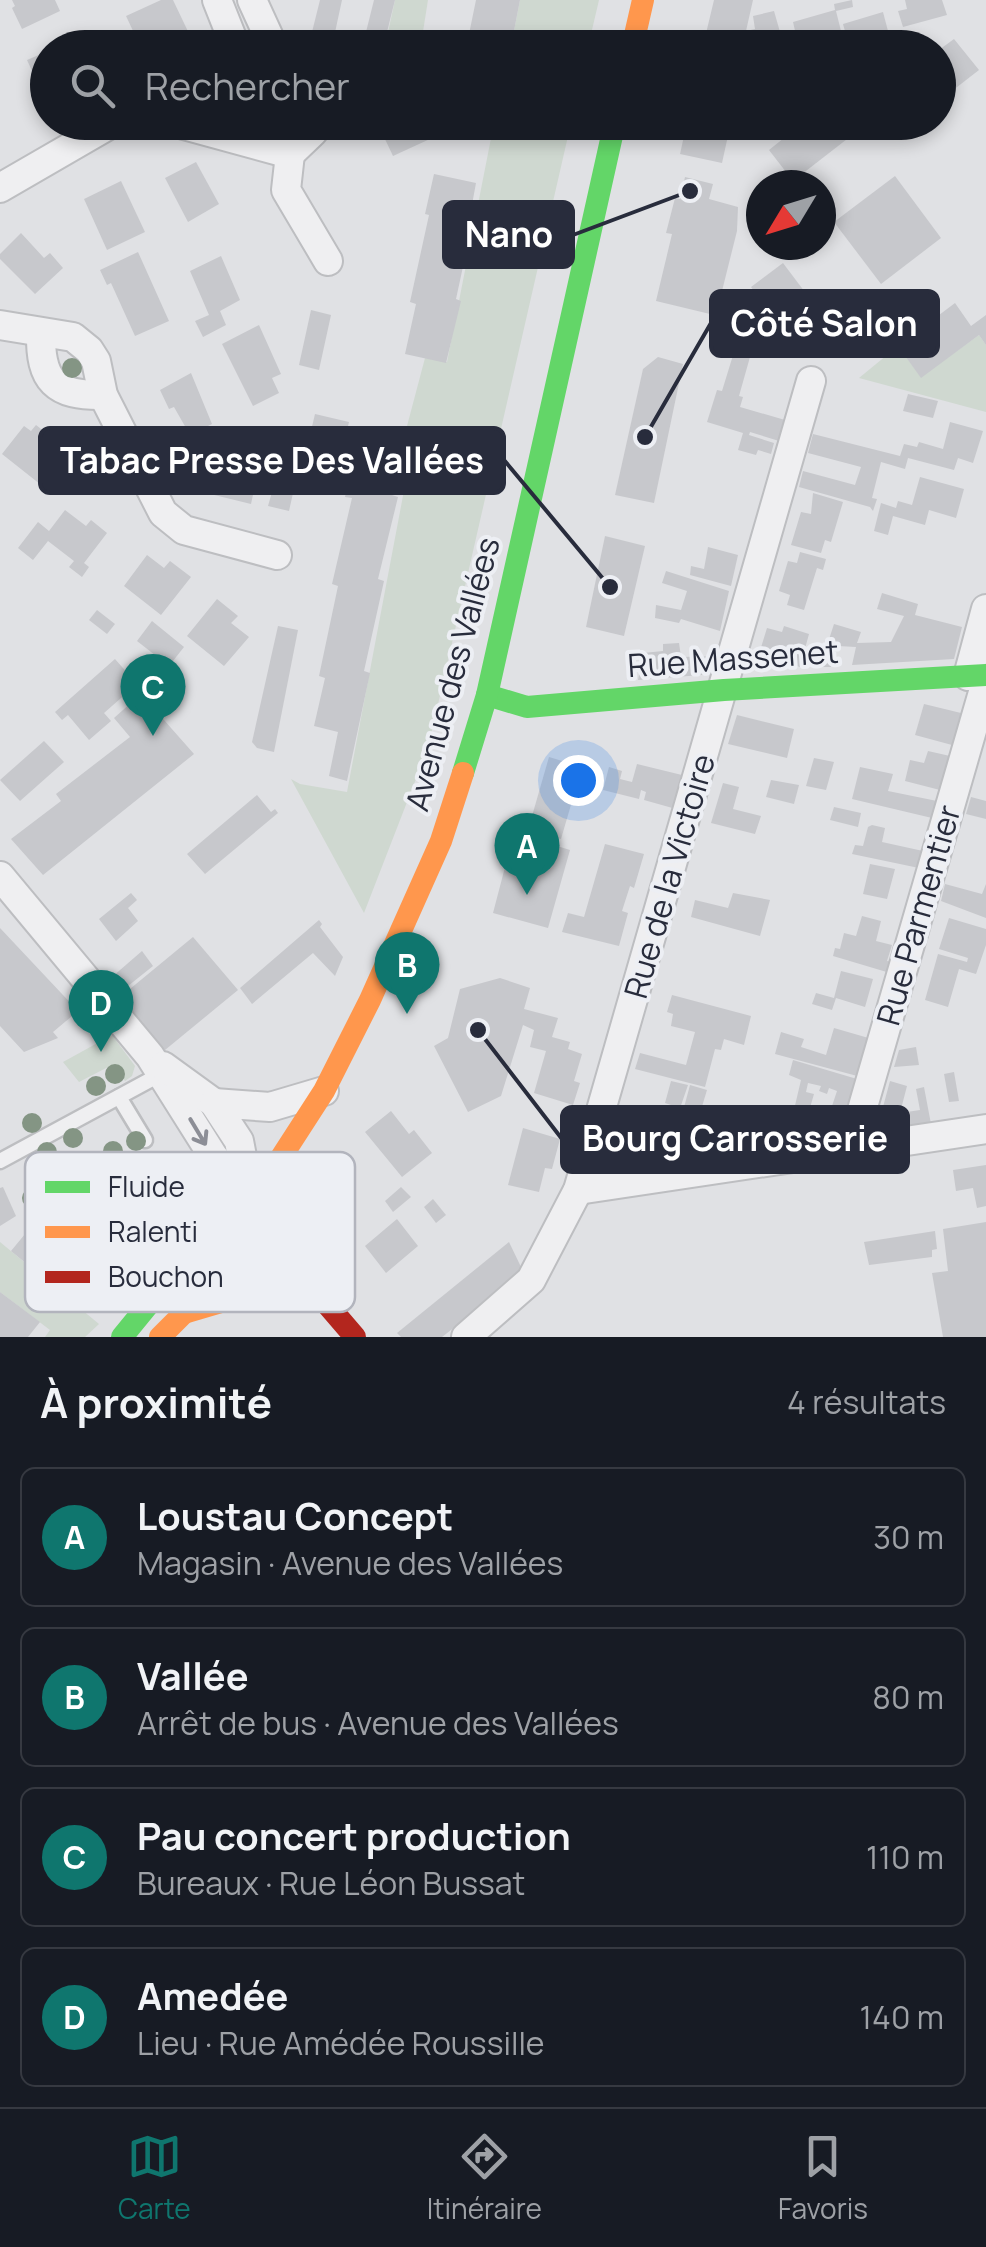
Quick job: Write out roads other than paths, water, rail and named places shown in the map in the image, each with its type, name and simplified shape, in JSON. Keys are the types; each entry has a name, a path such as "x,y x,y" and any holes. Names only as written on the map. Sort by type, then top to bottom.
{"street":[{"path":"217,0 230,30"},
{"path":"252,0 266,30"},
{"path":"636,30 643,0"},
{"path":"0,188 83,140"},
{"path":"238,140 290,154"},
{"path":"283,140 290,154 286,190 328,261"},
{"path":"290,154 305,140"},
{"name":"Avenue des Vallées","path":"285,1152 324,1091 370,1000 441,841 487,695 611,140"},
{"path":"0,325 73,338 88,350 96,361 103,395 162,514 184,530 277,555"},
{"path":"41,333 41,358 47,375 61,390 76,396 103,395"},
{"name":"Rue de la Victoire","path":"466,1337 531,1280 578,1190 811,381"},
{"name":"Rue Parmentier","path":"850,1148 980,678 986,609"},
{"name":"Rue Massenet","path":"487,695 528,707 724,690 980,678"},
{"path":"0,876 156,1065 210,1152"},
{"path":"156,1065 214,1103 239,1140 241,1152"},
{"path":"214,1103 270,1107 324,1091"},
{"path":"578,1190 986,1128"},
{"name":"Avenue des Vallées","path":"122,1337 142,1312"},
{"path":"334,1312 355,1337"},
{"name":"Avenue des Vallées","path":"160,1337 184,1313"}],"lane":[{"path":"0,1161 119,1097 156,1065"},
{"path":"119,1097 145,1140"}],"place":[{"name":"Nano","path":"690,191"},
{"name":"Côté Salon","path":"645,437"},
{"name":"Tabac Presse Des Vallées","path":"610,587"},
{"name":"Pau concert production","path":"153,736"},
{"name":"Loustau Concept","path":"527,895"},
{"name":"Vallée","path":"407,1014"},
{"name":"Bourg Carrosserie","path":"478,1030"},
{"name":"Amedée","path":"101,1052"}]}
